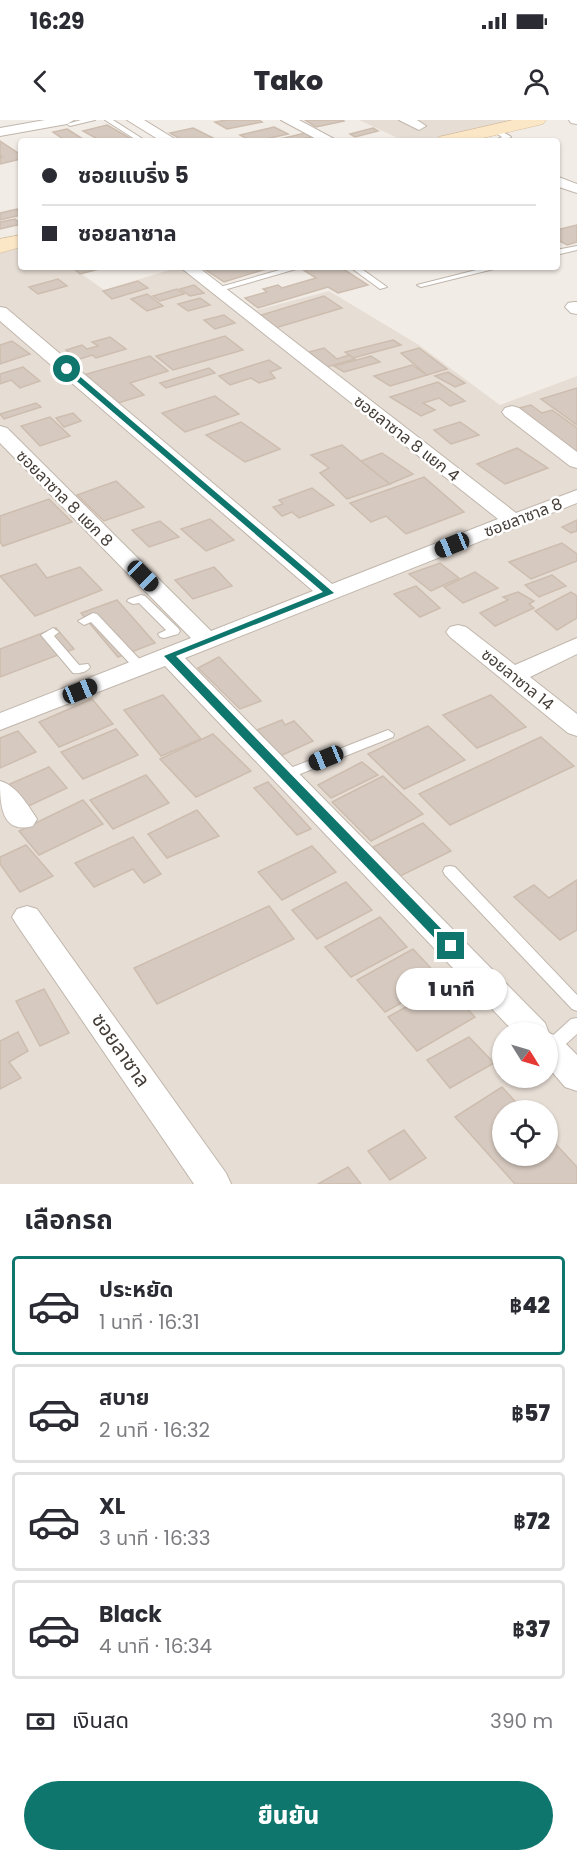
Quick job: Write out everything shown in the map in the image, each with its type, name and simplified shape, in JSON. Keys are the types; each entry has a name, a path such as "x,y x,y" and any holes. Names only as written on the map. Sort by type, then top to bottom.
{"main road":[{"path":"476,138 496,135 529,121"}],"street":[{"path":"134,120 166,138"},
{"path":"288,120 325,138"},
{"path":"1,131 68,122"},
{"path":"1,131 18,141"},
{"path":"560,182 577,191"},
{"path":"560,197 577,191"},
{"name":"ซอยลาซาล 8 แยก 4","path":"192,270 513,521"},
{"path":"0,312 329,593"},
{"path":"513,412 577,462"},
{"name":"ซอยลาซาล 8 แยก 8","path":"0,432 207,641"},
{"name":"ซอยลาซาล 8","path":"0,722 127,657 167,645 207,641 577,496"},
{"name":"ซอยลาซาล 14","path":"458,632 515,675 577,727"},
{"path":"167,645 285,775 525,1022"},
{"path":"515,675 577,645"},
{"path":"0,790 23,819"},
{"name":"ซอยลาซาล","path":"27,917 214,1184"},
{"path":"558,1057 577,1077"}],"lane":[{"path":"68,122 93,120"},
{"path":"108,120 138,138"},
{"path":"560,252 577,248"},
{"path":"217,289 288,270"},
{"path":"358,270 383,287"},
{"path":"421,285 485,270"},
{"path":"133,601 141,598 174,631 167,645"},
{"path":"84,621 93,617 127,657"},
{"path":"53,632 46,635 77,670 84,667"},
{"path":"285,775 388,734"},
{"path":"450,870 577,1005"},
{"path":"558,1034 577,1024"}],"shaded area":[{"path":"359,120 530,120 453,138 398,138"},
{"path":"18,246 18,270 76,270 104,290 169,270 200,270 257,310 329,291 419,345 500,405 577,376 577,1184 0,1184 0,250"}],"building":[{"path":"259,120 262,122 227,129 215,122"},
{"path":"305,120 343,120 344,121 316,127"},
{"path":"107,125 130,138 96,138 83,131"},
{"path":"274,127 288,134 270,138 246,138 240,135"},
{"path":"193,128 213,138 179,138 170,133"},
{"path":"373,128 378,131 355,137 350,134"},
{"path":"67,129 81,138 62,138 53,132"},
{"path":"305,133 311,137 307,138 284,138"},
{"path":"0,141 18,153 18,160 0,164 0,157 2,157"},
{"path":"17,209 18,216 0,220 0,213"},
{"path":"15,219 18,225 0,229 0,222"},
{"path":"577,225 577,242 567,245 560,241 560,229"},
{"path":"75,270 95,270 80,274"},
{"path":"206,270 262,270 224,282"},
{"path":"304,270 345,270 368,285 338,293 328,287 258,308 245,298 267,292 263,289 278,285 282,288 316,278"},
{"path":"58,279 67,286 38,294 29,287"},
{"path":"138,281 148,288 112,299 103,291"},
{"path":"194,285 204,293 190,296 180,289"},
{"path":"177,289 184,294 160,301 153,296"},
{"path":"147,294 163,306 147,311 131,299"},
{"path":"324,296 342,308 272,329 255,317"},
{"path":"200,298 210,305 188,311 178,304"},
{"path":"224,315 235,323 215,329 204,320"},
{"path":"225,336 243,350 173,370 156,356"},
{"path":"110,337 126,349 96,358 92,355 74,361 67,355 71,354 66,350 82,345 87,349 98,346 92,342"},
{"path":"393,340 401,345 353,358 345,352"},
{"path":"12,341 30,354 0,364 0,345"},
{"path":"324,348 337,359 349,355 355,359 327,367 309,352"},
{"path":"419,348 447,369 427,375 401,353"},
{"path":"150,356 168,371 130,383 144,395 115,404 83,375"},
{"path":"371,356 380,362 344,372 334,366"},
{"path":"269,360 281,368 270,372 275,378 259,383 251,378 230,385 219,376"},
{"path":"412,365 427,375 390,386 374,376"},
{"path":"23,367 40,381 20,388 11,380 0,384 0,374"},
{"path":"209,368 215,373 166,388 160,383"},
{"path":"448,372 465,383 455,387 435,376"},
{"path":"438,382 465,401 450,406 439,398 423,403 435,410 421,416 390,397"},
{"path":"577,388 577,425 541,399"},
{"path":"215,396 239,414 185,432 162,413"},
{"path":"36,403 41,407 4,419 0,414"},
{"path":"531,405 542,413 552,410 577,428 577,454 515,409"},
{"path":"73,413 81,421 64,427 56,418"},
{"path":"50,417 70,436 40,446 21,426"},
{"path":"241,422 280,449 245,462 206,435"},
{"path":"460,422 479,435 451,444 434,430"},
{"path":"342,445 390,484 347,499 320,473 329,468 311,455"},
{"path":"517,448 548,468 505,484 477,464"},
{"path":"382,453 413,474 390,484 361,461"},
{"path":"424,477 464,512 406,534 386,516 371,522 350,503"},
{"path":"116,481 144,507 104,521 77,495"},
{"path":"312,488 334,505 299,518 292,512 282,516 273,507 283,504 279,500"},
{"path":"49,499 72,522 3,546 0,542 0,516"},
{"path":"210,519 234,540 206,551 181,529"},
{"path":"577,520 577,531 571,533 562,527"},
{"path":"160,521 179,537 149,547 132,530"},
{"path":"562,543 577,554 577,561 531,579 509,562"},
{"path":"440,563 459,578 431,591 409,574"},
{"path":"36,564 47,578 80,567 102,590 35,616 0,576"},
{"path":"214,567 232,586 193,599 175,580"},
{"path":"475,572 498,588 463,603 444,587"},
{"path":"552,575 566,586 539,597 525,585"},
{"path":"416,586 440,608 420,617 394,594"},
{"path":"518,592 534,601 529,604 534,608 495,626 480,613 508,600 503,597"},
{"path":"571,592 577,596 577,618 557,630 535,611"},
{"path":"117,600 155,643 118,657 81,613"},
{"path":"56,628 74,649 0,677 0,649"},
{"path":"219,657 261,701 240,709 198,668"},
{"path":"163,695 201,739 161,756 124,710"},
{"path":"491,695 526,727 477,748 443,715"},
{"path":"92,699 113,724 59,747 39,722"},
{"path":"282,720 285,725 294,721 313,741 280,756 257,730"},
{"path":"428,726 465,760 404,789 368,754"},
{"path":"116,729 138,755 83,779 61,752"},
{"path":"18,731 36,752 0,768 0,738"},
{"path":"213,734 251,771 196,797 160,759"},
{"path":"541,737 574,766 450,825 419,794"},
{"path":"362,762 378,775 331,798 318,785"},
{"path":"49,767 67,788 22,809 3,787"},
{"path":"146,775 169,803 113,829 90,800"},
{"path":"383,776 423,814 371,841 332,802"},
{"path":"268,782 311,829 297,835 254,788"},
{"path":"83,800 103,824 39,855 19,831"},
{"path":"197,810 219,836 167,858 148,834"},
{"path":"423,823 451,851 400,876 373,847"},
{"path":"133,837 161,874 144,883 133,869 94,887 75,863"},
{"path":"26,845 53,876 20,892 0,864 0,857"},
{"path":"312,846 336,872 282,900 258,872"},
{"path":"577,880 577,930 560,940 514,897 534,885 549,898"},
{"path":"346,882 372,910 317,939 292,910"},
{"path":"269,906 294,939 157,1004 134,968"},
{"path":"380,917 407,947 351,977 325,947"},
{"path":"413,949 442,980 385,1012 357,980"},
{"path":"445,985 475,1017 417,1051 388,1017"},
{"path":"44,989 69,1033 40,1046 16,1001"},
{"path":"18,1032 28,1051 9,1062 21,1078 0,1089 0,1041"},
{"path":"469,1037 492,1061 492,1064 450,1088 427,1060"},
{"path":"500,1088 514,1100 492,1100 492,1158 455,1117"},
{"path":"404,1130 426,1158 390,1180 368,1151"},
{"path":"558,1147 577,1167 577,1184 515,1184 499,1166 558,1166"},
{"path":"348,1167 361,1184 318,1184"}],"route":[{"path":"67,369 329,593 169,656 451,946"}]}
